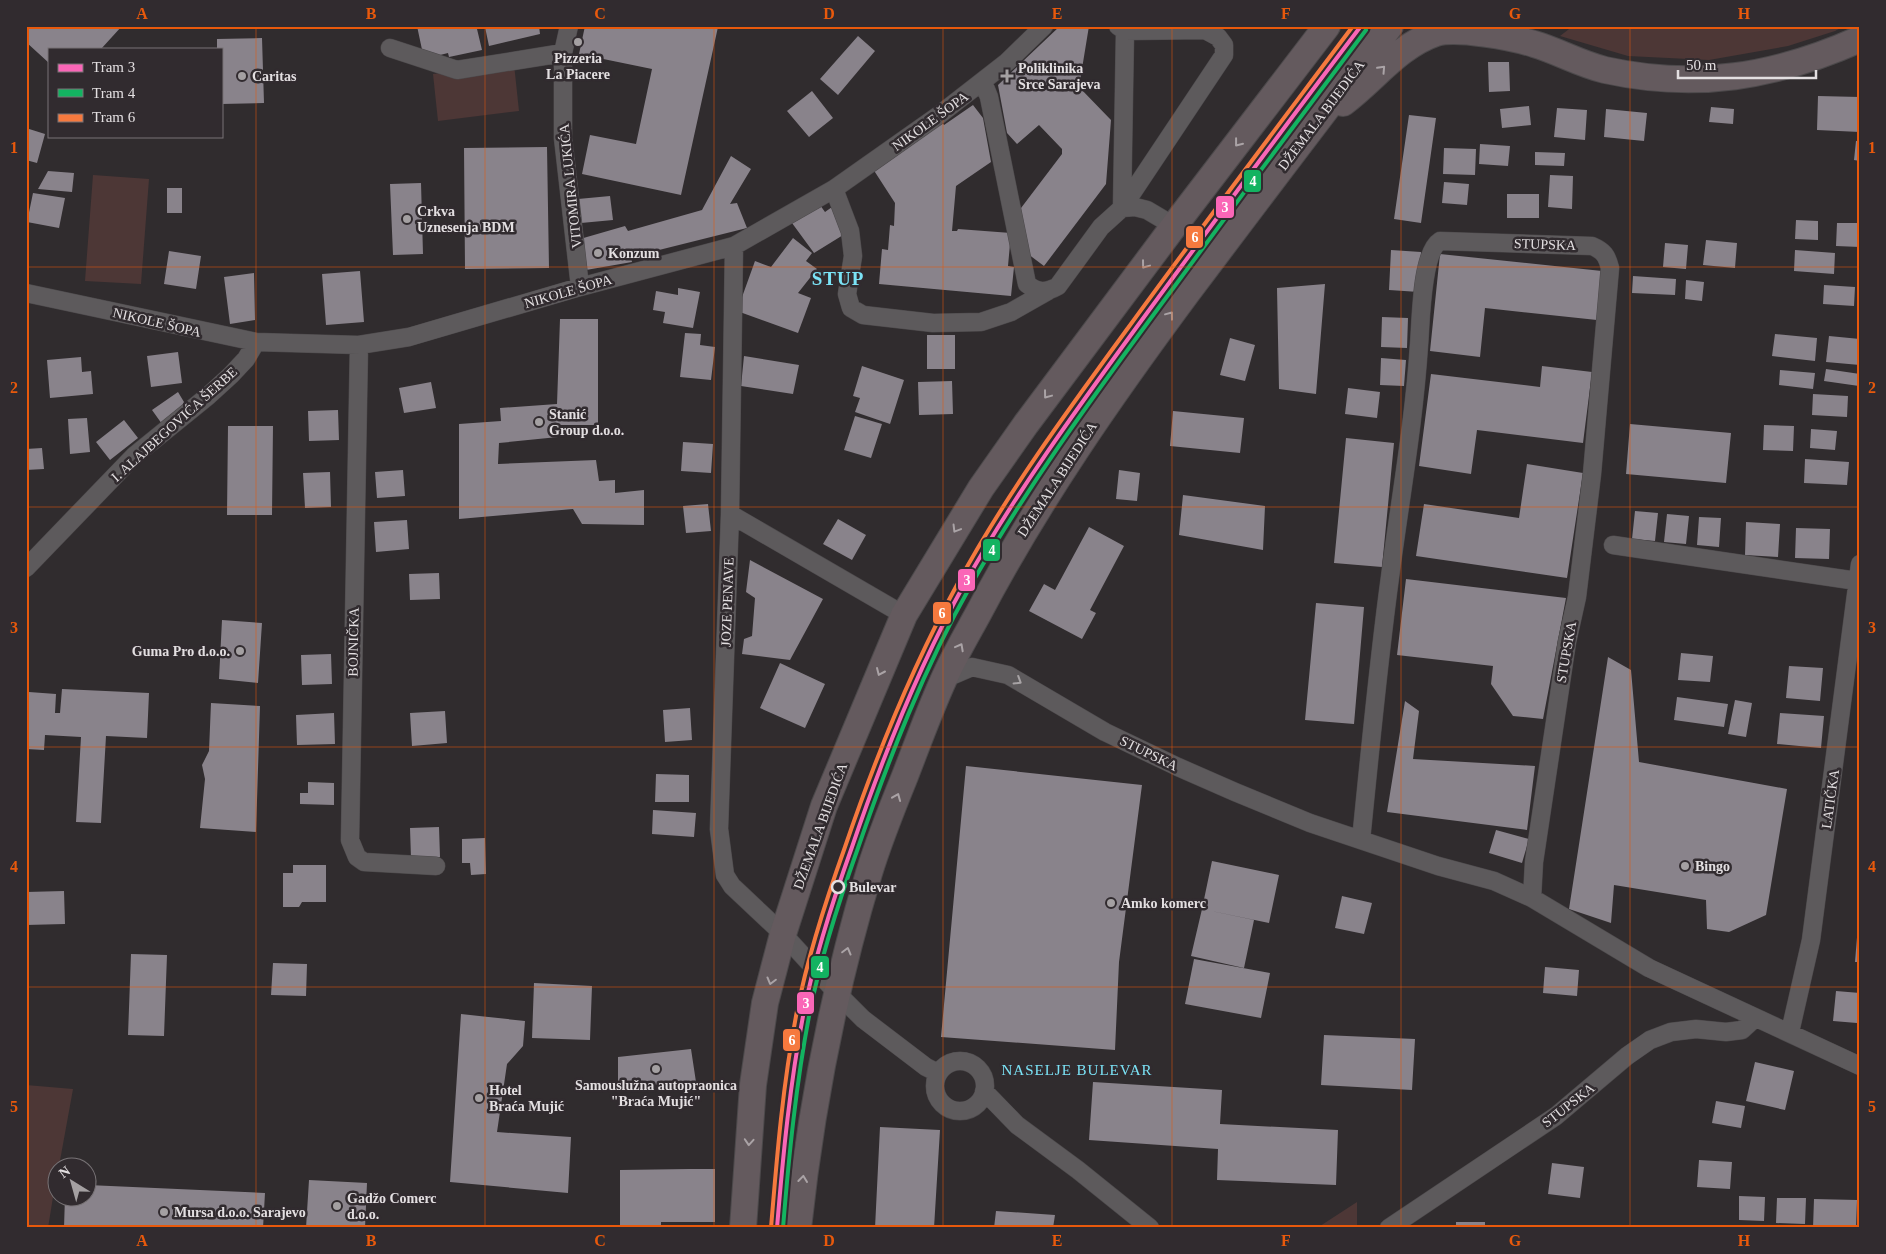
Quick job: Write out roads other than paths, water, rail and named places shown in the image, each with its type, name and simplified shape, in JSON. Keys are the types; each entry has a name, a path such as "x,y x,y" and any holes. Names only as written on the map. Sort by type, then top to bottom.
{"main road":[{"path":"1268,105 1283,69 1308,26"},
{"name":"DŽEMALA BIJEDIĆA","path":"743,1228 753,1085 765,1003 783,934 824,806 904,615 981,488 1026,424 1327,26"},
{"name":"DŽEMALA BIJEDIĆA","path":"798,1228 811,1123 836,992 870,869 944,679 1019,538 1084,435 1141,354 1390,26"},
{"path":"1512,26 1533,44"},
{"path":"1317,120 1357,93 1394,56 1414,42 1438,33 1460,30 1533,44 1576,61 1604,69 1646,77 1694,80 1751,75 1795,65 1832,52 1860,39"}],"street":[{"name":"VITOMIRA LUKIĆA","path":"569,26 563,53 563,138 580,287"},
{"name":"NIKOLE ŠOPA","path":"26,292 256,342 359,344 409,337 580,287 734,246 834,189 983,82 1044,26"},
{"path":"834,189 850,231 853,256 846,294 851,308 863,315 933,323 981,322 1012,312 1058,286 1101,227 1122,208 1224,55 1224,45 1218,37 1205,30 1122,29 1122,208"},
{"path":"390,48 456,70 563,53"},
{"path":"983,82 989,97 1026,284 1036,291 1048,291"},
{"path":"1122,208 1135,207 1146,210 1174,226"},
{"name":"STUPSKA","path":"1361,840 1379,661 1418,364 1423,293 1431,249 1434,244 1440,241 1592,246 1601,250 1608,257 1610,268 1593,465 1577,597 1567,642 1534,862 1532,898"},
{"name":"JOZE PENAVE","path":"734,246 730,514 718,829 725,875 732,886 783,934"},
{"name":"I. ALAJBEGOVIĆA ŠERBE","path":"26,568 134,456 231,375 246,358 256,342"},
{"name":"BOJNIČKA","path":"359,344 350,840 357,857 364,862 436,866"},
{"path":"730,514 904,615"},
{"path":"1613,545 1858,572"},
{"name":"LATIČKA","path":"1790,1032 1811,940 1834,774 1858,572"},
{"name":"STUPSKA","path":"944,679 972,667 1008,675 1090,724 1178,767 1310,824 1438,866 1494,881 1532,898 1649,968 1860,1066"},
{"path":"783,934 863,1019 926,1067 938,1073"},
{"name":"STUPSKA","path":"1390,1228 1556,1116 1627,1056 1650,1040 1671,1032 1696,1028 1726,1032 1742,1030 1755,1018"},
{"path":"969,1110 979,1102 984,1091 984,1079 975,1065 956,1060 948,1063 938,1073 934,1086 937,1098 941,1103 952,1110 986,1112 1017,1125"},
{"path":"984,1091 1017,1125 1078,1170 1150,1228"}],"tram line":[{"name":"6","path":"771,1228 784,1092 806,969 831,887 869,779 925,647 977,550 1039,452 1240,176 1353,26"},
{"name":"3","path":"777,1228 791,1092 799,1038 813,969 838,887 876,779 902,712 932,647 984,550 1047,453 1164,290 1361,26"},
{"name":"4","path":"783,1228 797,1092 805,1038 819,970 844,888 882,781 938,648 971,585 1013,515 1058,447 1154,314 1366,30"}],"place":[{"name":"Pizzeria La Piacere","path":"578,42"},
{"name":"Caritas","path":"242,76"},
{"name":"Poliklinika Srce Sarajeva","path":"1007,76"},
{"name":"Crkva Uznesenja BDM","path":"407,219"},
{"name":"Konzum","path":"598,253"},
{"name":"Stanić Group d.o.o.","path":"539,422"},
{"name":"Guma Pro d.o.o.","path":"240,651"},
{"name":"Bingo","path":"1685,866"},
{"name":"Bulevar","path":"838,887"},
{"name":"Amko komerc","path":"1111,903"},
{"name":"Samouslužna autopraonica \"Braća Mujić\"","path":"656,1069"},
{"name":"Hotel Braća Mujić","path":"479,1098"},
{"name":"Gadžo Comerc d.o.o.","path":"337,1206"},
{"name":"Mursa d.o.o. Sarajevo","path":"164,1212"}],"district":[{"name":"STUP","path":"838,278"},
{"name":"NASELJE BULEVAR","path":"1077,1070"}]}
